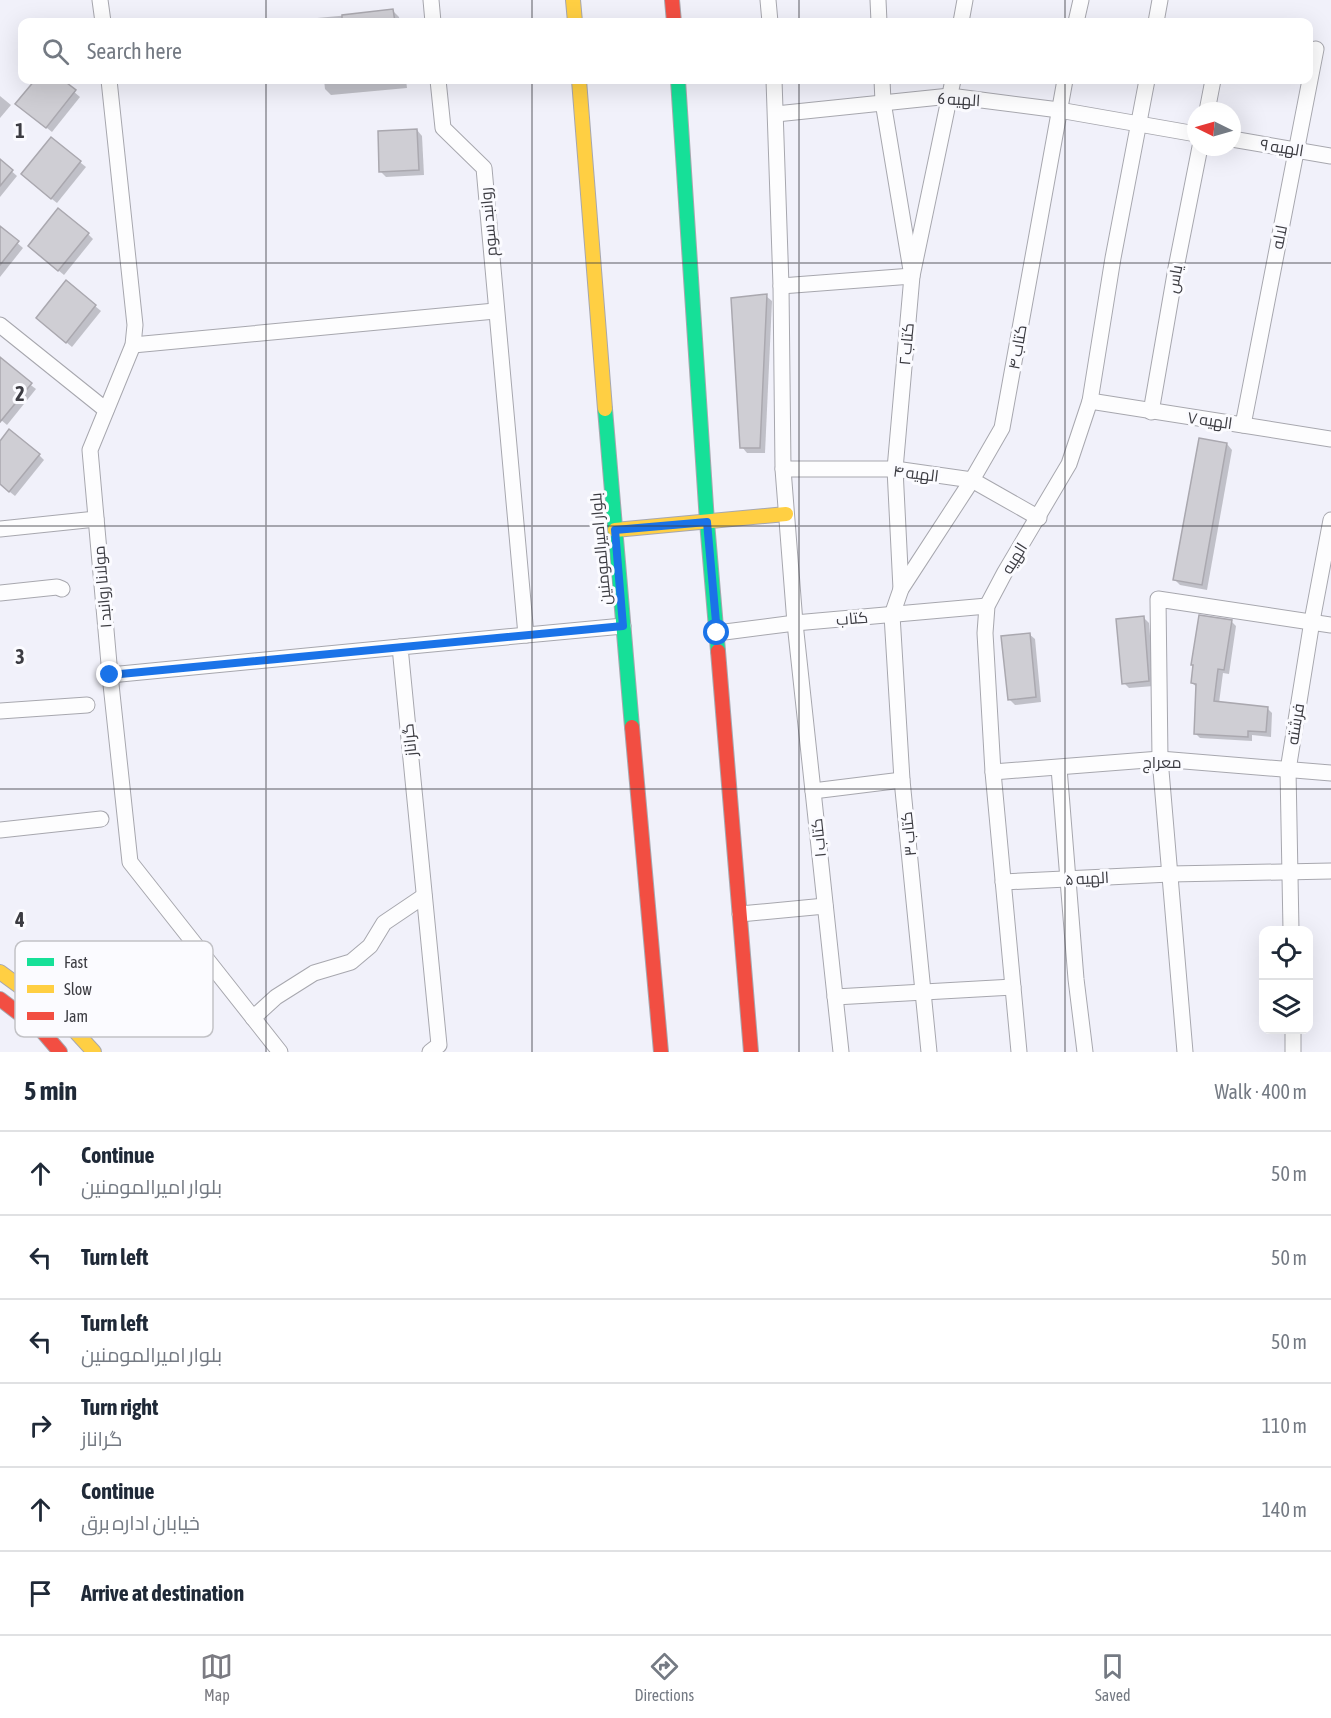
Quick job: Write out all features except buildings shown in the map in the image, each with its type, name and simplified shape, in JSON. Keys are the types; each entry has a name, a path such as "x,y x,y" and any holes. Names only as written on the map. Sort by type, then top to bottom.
{"street":[{"path":"100,0 102,18"},
{"path":"431,0 433,18"},
{"path":"573,0 575,18"},
{"path":"672,0 674,18"},
{"path":"768,0 770,18"},
{"path":"878,0 879,18"},
{"path":"962,18 965,0"},
{"path":"1077,18 1081,0"},
{"path":"1157,18 1160,0"},
{"name":"لاله","path":"1313,65 1316,49"},
{"name":"مولانا روانبد ۱","path":"109,84 135,325 133,345 90,450 110,675 130,862 192,941"},
{"name":"روانبد سوم","path":"438,84 443,128 484,168 495,311 526,635"},
{"name":"بلوار امیرالمومنین","path":"579,84 623,626 661,1052"},
{"path":"678,84 707,522 751,1052"},
{"name":"کتاب ۱","path":"774,84 786,514 795,623 841,1052"},
{"name":"کتاب ۲","path":"882,84 912,276 895,469 901,589"},
{"path":"781,286 912,276 952,84"},
{"name":"کتاب ۴","path":"901,589 972,480 1002,428 1064,84"},
{"name":"الهیه","path":"1018,1052 993,772 985,633 987,606 1069,464 1090,401 1113,258 1146,84"},
{"path":"1209,102 1212,84"},
{"name":"لاله","path":"1243,425 1309,84"},
{"name":"الهیه 6","path":"776,114 950,96 1059,110 1140,124"},
{"path":"1140,124 1187,132"},
{"name":"الهیه ۹","path":"1241,140 1331,156"},
{"name":"یاس","path":"1151,412 1198,156"},
{"path":"133,345 495,311"},
{"path":"0,325 106,410"},
{"name":"الهیه ۷","path":"1090,401 1331,439"},
{"name":"الهیه ۴","path":"783,469 895,469 972,480 1039,518"},
{"path":"615,530 786,514"},
{"path":"0,529 96,519"},
{"name":"فرشته","path":"1291,926 1288,770 1312,621 1330,528"},
{"path":"0,593 57,587 62,589"},
{"path":"892,615 901,589"},
{"path":"1185,1052 1160,759 1158,599 1331,625"},
{"name":"کتاب","path":"717,633 795,623 987,606"},
{"name":"کتاب ۳","path":"892,615 902,780 929,1052"},
{"path":"110,675 623,626"},
{"name":"گراناز","path":"400,647 438,1050"},
{"path":"0,711 87,705"},
{"name":"معراج","path":"993,772 1160,759 1331,773"},
{"path":"1059,768 1084,1052"},
{"path":"813,791 902,780"},
{"path":"0,830 101,819"},
{"name":"الهیه ۵","path":"1003,882 1170,874 1331,871"},
{"path":"253,1018 276,997 314,973 351,962 370,946 384,923 424,896"},
{"path":"740,914 825,906"},
{"name":"مولانا روانبد ۱","path":"213,967 280,1052"},
{"path":"0,972 15,983"},
{"path":"835,997 1013,987"},
{"path":"0,999 15,1010"},
{"path":"1293,1034 1293,1052"},
{"path":"47,1037 60,1052"},
{"path":"80,1037 94,1052"}],"traffic: fast":[{"path":"678,84 707,522 718,651"},
{"path":"605,409 632,727"}],"traffic: slow":[{"path":"573,0 575,18"},
{"path":"579,84 605,409"},
{"path":"615,530 786,514"},
{"path":"0,972 15,983"},
{"path":"80,1037 94,1052"}],"traffic: jam":[{"path":"672,0 674,18"},
{"path":"718,651 751,1052"},
{"path":"632,727 661,1052"},
{"path":"0,999 15,1010"},
{"path":"47,1037 60,1052"}],"route":[{"path":"110,675 623,626 615,530 707,522 717,633"}]}
